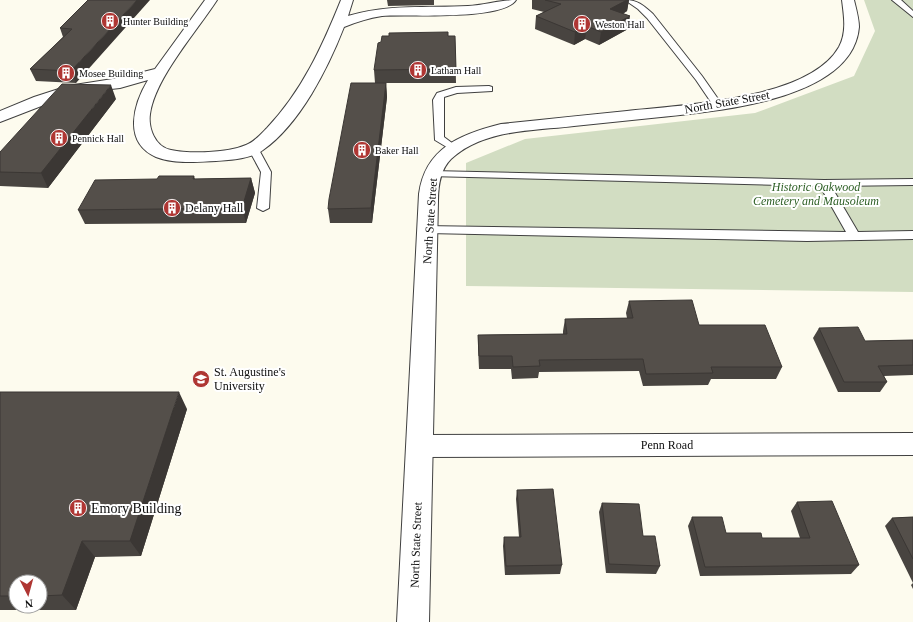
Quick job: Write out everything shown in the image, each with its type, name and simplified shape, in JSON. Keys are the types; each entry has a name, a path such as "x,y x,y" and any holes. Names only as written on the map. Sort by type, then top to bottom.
{"street":[{"path":"211,0 160,72 150,91 142,113 142,132 151,145 163,153 192,156 214,156 253,148 271,133 302,97 338,24 347,0"},
{"path":"351,0 366,8 385,12"},
{"path":"338,24 360,17 385,12 451,11 502,6 510,0"},
{"name":"North State Street","path":"413,622 427,229 432,174 439,162 455,149 482,134 515,127 718,106 753,99 793,87 821,72 843,54 852,33 853,21 848,0"},
{"path":"0,116 73,89 120,83 160,72"},
{"path":"120,83 150,91"},
{"name":"Penn Road","path":"420,446 913,444"}],"lane":[{"path":"629,0 642,7 650,16 699,78 718,106"},
{"path":"896,0 913,15"},
{"path":"455,149 439,138 438,100 440,95 456,90 489,90"},
{"path":"253,148 266,172 263,208"},
{"path":"432,174 824,183 913,182"},
{"path":"824,183 854,236"},
{"path":"427,229 807,237 913,235"}],"green space":[{"name":"Historic Oakwood Cemetery and Mausoleum","path":"864,0 913,0 913,292 466,286 466,163 525,139 755,113 854,76 875,31"}],"building":[{"path":"88,0 137,0 71,71 30,69 72,29 60,28"},
{"path":"545,0 627,0 610,9 630,16 601,32 587,26 575,32 536,16 561,4"},
{"name":"Latham Hall","path":"448,32 448,36 455,36 456,69 374,70 378,43 381,42 382,36 389,36 389,33"},
{"name":"Baker Hall","path":"351,83 386,83 371,208 328,209 329,199"},
{"path":"62,84 111,85 41,173 0,172 0,152"},
{"path":"159,176 194,176 193,179 251,178 242,208 78,210 95,180 157,179"},
{"path":"692,300 699,325 765,325 782,367 711,367 713,373 646,374 643,359 539,360 540,366 513,367 512,356 479,356 478,335 567,334 565,319 633,318 629,301"},
{"path":"858,327 865,341 913,340 913,365 878,366 887,382 844,382 819,328"},
{"name":"Emory Building","path":"0,392 179,392 130,541 82,541 62,595 48,596 48,574 8,574 8,596 0,596"},
{"path":"553,489 562,565 506,566 504,537 521,537 517,490"},
{"path":"832,501 859,565 705,567 692,517 722,517 726,533 761,533 762,538 810,538 797,502"},
{"path":"602,503 639,504 643,536 655,536 660,566 609,564"},
{"path":"913,517 913,559 892,518"}],"place":[{"name":"Hunter Building","path":"110,21"},
{"name":"Weston Hall","path":"582,24"},
{"name":"Latham Hall","path":"418,70"},
{"name":"Mosee Building","path":"66,73"},
{"name":"Pennick Hall","path":"59,138"},
{"name":"Baker Hall","path":"362,150"},
{"name":"Delany Hall","path":"172,208"},
{"name":"St. Augustine's University","path":"201,379"},
{"name":"Emory Building","path":"78,508"}]}
